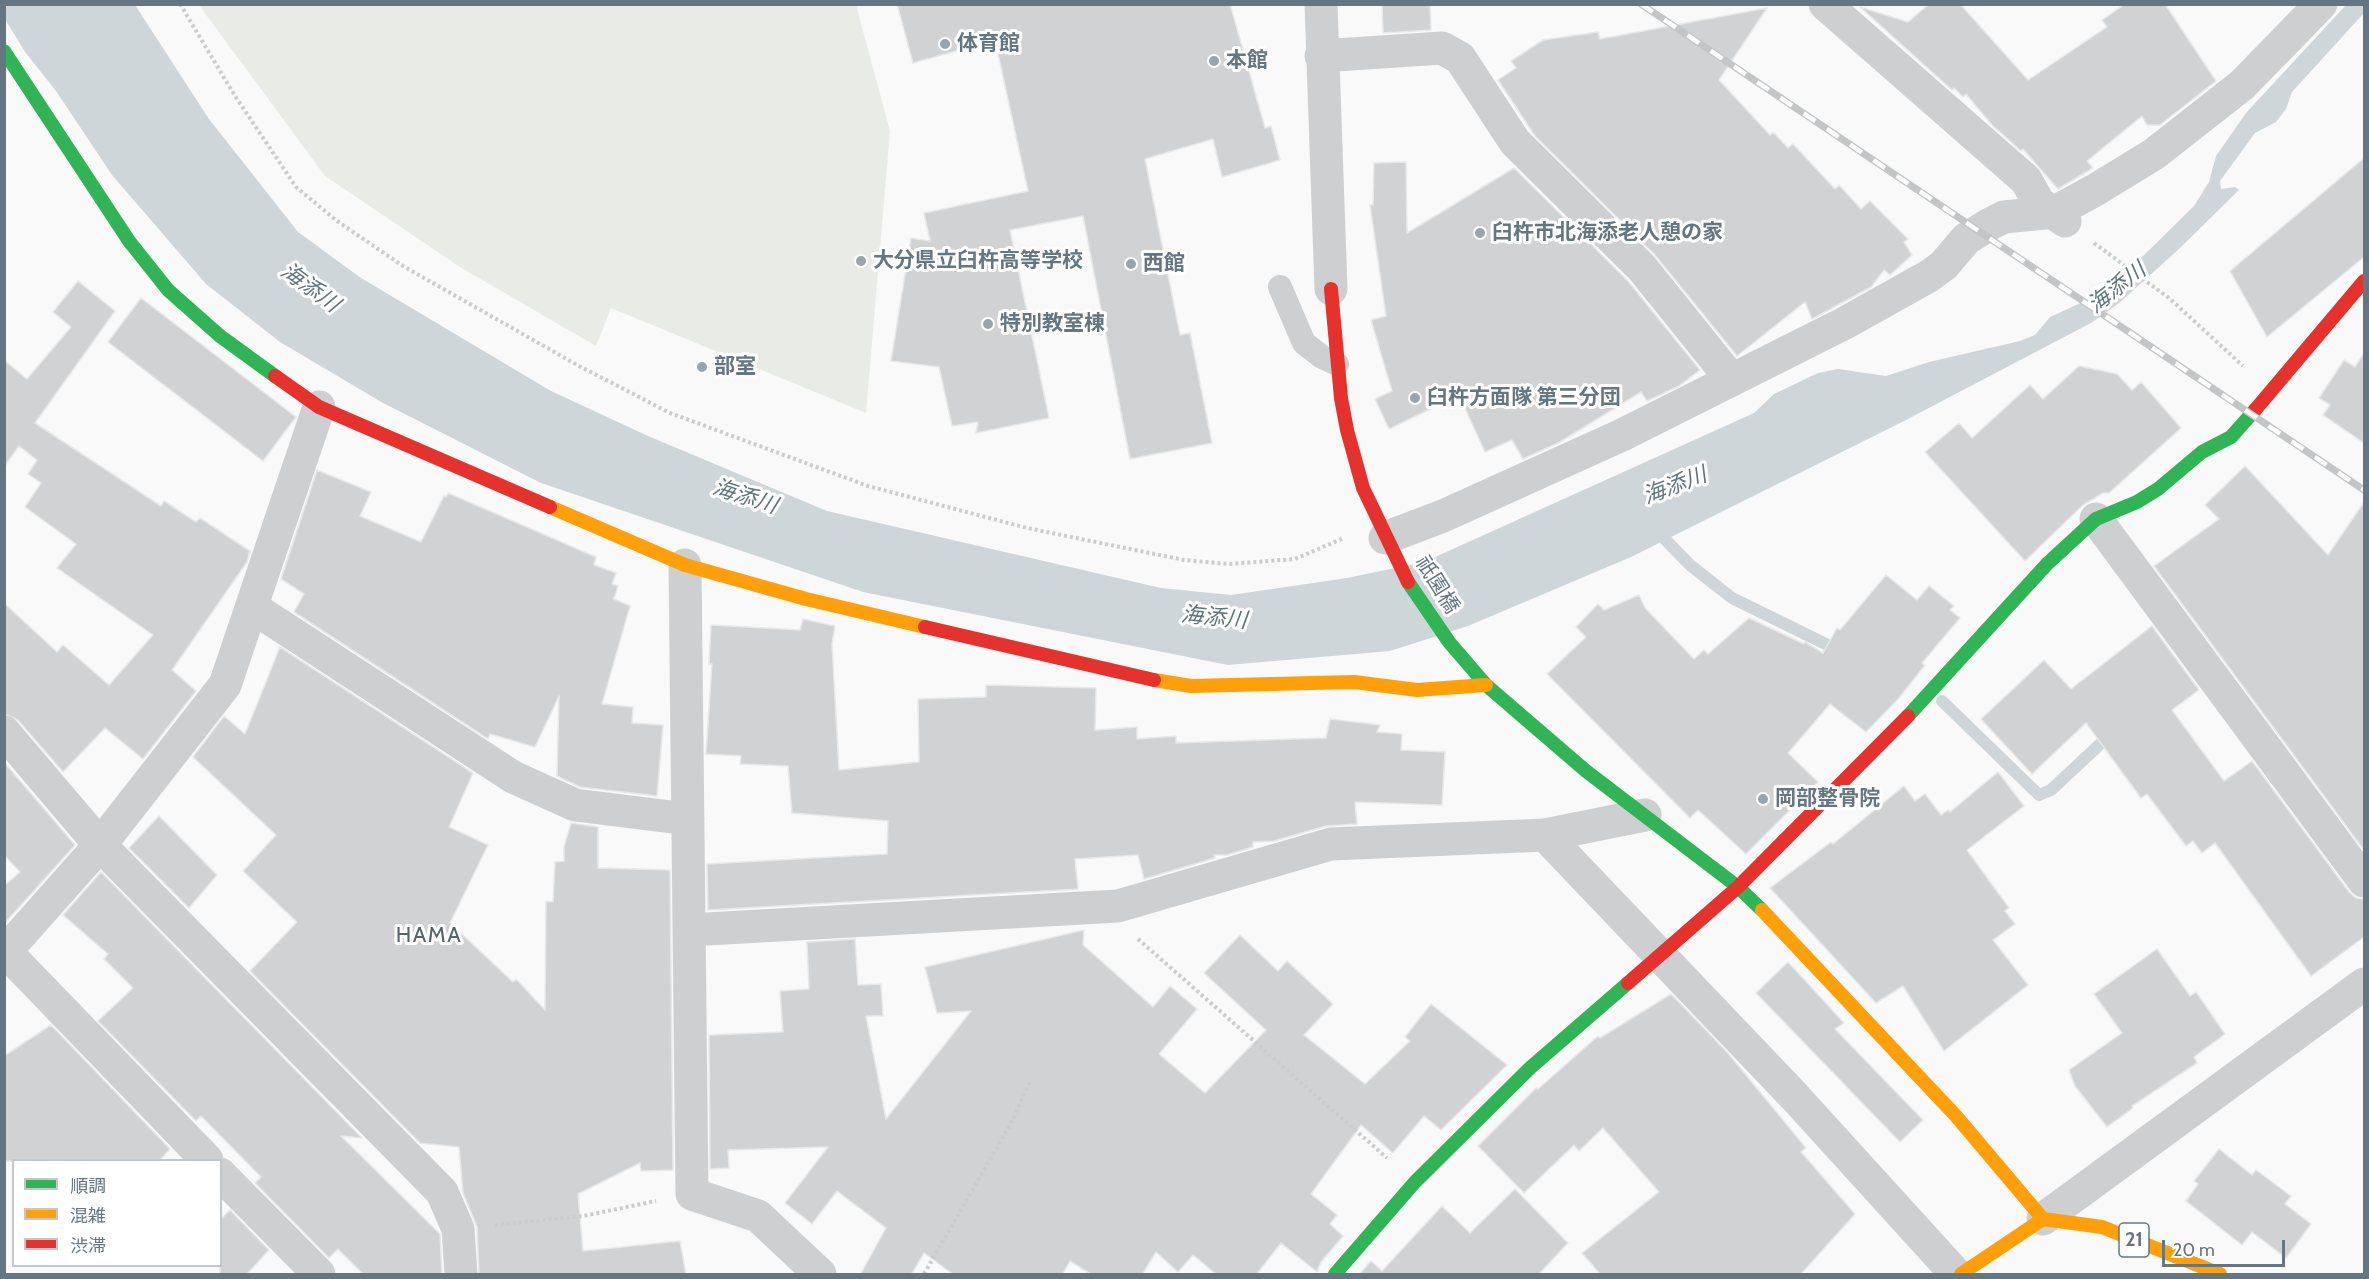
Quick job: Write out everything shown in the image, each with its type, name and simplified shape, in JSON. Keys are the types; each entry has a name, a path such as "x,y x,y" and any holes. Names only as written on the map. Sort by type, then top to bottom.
{"street":[{"path":"1320,4 1331,289"},
{"path":"1825,4 2026,180 2039,203 2063,219"},
{"path":"1384,538 1473,503 1732,380 1845,323 1929,276 1944,265 1966,239 2004,217 2063,219 2190,128 2242,85 2320,4"},
{"path":"1321,56 1442,48 1460,58 1515,142 1642,268 1732,380"},
{"path":"4,51 129,241 168,290 220,336 319,407 685,565 806,599 1146,679 1191,686 1354,682 1417,690 1486,685"},
{"path":"1335,1275 1415,1182 1530,1068 1738,887 1909,715 2047,564 2096,519 2144,497 2202,452 2230,437 2253,416 2270,391 2364,280"},
{"name":"祇園橋","path":"1331,289 1337,363 1347,430 1363,488 1384,538 1421,604 1449,642 1486,685 1586,771 1738,887 1786,933 1956,1116 2043,1219"},
{"path":"205,1159 5,953 100,845 225,685 319,407"},
{"path":"2096,519 2364,881"},
{"path":"685,565 692,1194 758,1216 820,1275"},
{"path":"252,606 513,777 575,805 688,819"},
{"path":"4,732 100,845 442,1192 458,1229 461,1275"},
{"path":"689,930 1118,906 1331,844 1545,835 1645,814"},
{"path":"1545,835 1796,1097 1959,1275 2043,1219 2364,984"},
{"path":"222,1176 319,1275"},
{"name":"21","path":"2043,1219 2102,1227 2220,1275"}],"lane":[{"path":"1280,287 1304,343 1323,357 1337,363"}],"path":[{"path":"180,4 235,96 296,187 337,221 359,233 403,266 579,366 670,412 868,486 1027,528 1184,560 1229,564 1295,559 1384,538"},
{"path":"2063,219 2169,298 2270,391"},
{"path":"1103,907 1415,1182"},
{"path":"924,1275 1010,1125 1031,1080"},
{"path":"458,1229 584,1216 692,1194"}],"shaded area":[{"path":"199,5 856,5 890,131 866,413 611,308 596,346 460,267 325,176"}],"water":[{"name":"海添川","path":"5,5 135,5 209,119 298,232 361,278 551,391 648,436 827,511 1161,588 1231,595 1347,578 1424,562 1754,413 1774,394 1818,373 1838,369 1886,376 1929,362 2020,341 2035,335 2050,317 2098,295 2140,259 2194,206 2209,182 2216,156 2246,113 2346,5 2364,5 2364,13 2292,92 2286,109 2276,122 2255,133 2220,181 2221,189 2235,187 2239,190 2118,304 2091,323 1904,421 1631,557 1468,626 1390,651 1228,665 863,592 541,483 383,403 280,342 206,284 112,175 56,91 25,52 5,19"}],"building":[{"path":"897,4 1230,4 1265,128 1271,126 1280,160 1222,177 1213,139 1145,159 1180,335 1190,333 1212,443 1130,459 1083,216 1010,230 1049,418 976,433 978,422 952,426 939,367 891,361 911,238 930,241 924,213 1028,191 995,40 913,63"},
{"path":"1382,4 1430,4 1431,30 1383,33"},
{"path":"1929,4 1960,4 2028,80 2107,27 2102,20 2125,4 2165,4 2216,81 2160,125 2147,125 2142,116 2087,161 2093,168 2058,189 2023,149 2021,151 1992,125 1966,94 1963,97 1954,88 1952,90 1860,7 1908,22"},
{"path":"1767,8 1719,80 1770,135 1773,132 1788,148 1793,144 1835,189 1839,185 1861,209 1870,201 1908,239 1904,242 1912,255 1890,275 1884,270 1871,287 1812,319 1805,302 1737,356 1655,255 1535,136 1498,80 1516,68 1511,61 1543,40 1598,32 1600,39"},
{"path":"2364,158 2364,257 2267,337 2230,271"},
{"path":"1406,162 1407,233 1514,168 1628,281 1700,370 1679,386 1647,401 1641,392 1560,442 1523,459 1512,440 1485,452 1459,395 1389,429 1375,399 1392,391 1371,320 1386,316 1370,205 1373,205 1374,163"},
{"path":"78,281 115,311 35,423 161,506 164,501 196,522 200,518 250,551 247,562 172,670 196,691 143,759 105,728 63,772 18,720 4,714 4,603 57,652 63,645 109,685 153,635 57,568 76,544 25,507 41,483 28,474 37,460 19,446 4,467 4,360 27,379 71,327 53,312"},
{"path":"141,298 296,417 263,461 108,342"},
{"path":"2364,353 2364,443 2323,415 2330,405 2319,398 2344,360 2355,367"},
{"path":"2079,366 2117,374 2132,390 2141,382 2181,428 2109,493 2103,493 2083,505 2025,561 1925,452 1959,423 1972,438 2030,385 2043,399"},
{"path":"2245,466 2328,555 2364,502 2364,850 2154,566 2219,519 2205,505"},
{"path":"317,470 371,492 360,516 421,542 444,496 446,497 448,493 596,557 594,565 616,573 612,584 618,586 614,599 630,606 602,704 633,707 632,723 663,725 657,796 580,787 557,776 559,696 535,747 490,734 488,739 294,612 304,594 281,579"},
{"path":"1886,575 1917,600 1929,586 1954,606 1950,610 1960,618 1922,663 1925,665 1899,698 1866,732 1830,704 1788,753 1818,782 1746,854 1698,810 1690,818 1547,674 1586,637 1576,627 1598,604 1604,610 1639,595 1645,608 1694,659 1704,650 1708,654 1749,618 1804,644 1805,642 1823,653 1837,628 1840,630"},
{"path":"803,619 835,626 832,644 839,770 919,762 918,699 986,697 986,685 1096,688 1095,730 1137,727 1137,739 1176,736 1176,743 1326,738 1330,719 1380,725 1377,732 1402,734 1401,750 1445,752 1442,805 1355,802 1357,824 1326,826 1274,841 1253,842 1253,847 1227,855 1214,855 1215,858 1144,879 1138,855 1075,859 1078,889 708,910 707,864 887,854 888,821 792,813 788,766 740,764 741,756 706,754 712,664 709,664 711,625 800,630"},
{"path":"2152,626 2199,690 2172,710 2224,781 2252,761 2349,892 2356,898 2364,899 2364,937 2311,976 2215,843 2202,853 2193,841 2186,846 2147,794 2141,798 2086,723 2032,774 1981,719 2044,660 2071,689"},
{"path":"280,647 473,773 449,827 488,845 450,923 513,982 516,979 545,1010 546,901 553,902 555,862 564,861 564,847 571,823 598,827 598,868 670,870 673,1170 641,1171 640,1163 578,1194 583,1251 680,1241 686,1275 479,1275 477,1227 463,1193 459,1147 420,1143 250,971 297,922 243,871 276,835 193,757 224,716 245,734"},
{"path":"4,762 75,845 4,924 4,886 20,872 4,855"},
{"path":"1998,772 2024,806 1967,850 2009,908 2005,911 2015,924 1993,940 2028,985 1944,1051 1903,986 1876,1003 1770,888 1831,842 1833,844 1904,786 1915,801 1925,794 1941,815 1948,810 1950,812"},
{"path":"159,816 217,875 189,908 129,848"},
{"path":"101,872 362,1138 341,1136 440,1234 442,1275 364,1275 338,1249 329,1258 255,1183 261,1177 201,1116 196,1121 98,1021 133,988 104,959 108,954 63,915"},
{"path":"1084,930 1083,945 1153,1007 1170,986 1197,1009 1159,1054 1205,1093 1266,1030 1204,973 1240,935 1278,971 1287,961 1333,1004 1304,1035 1365,1084 1410,1041 1405,1037 1431,1004 1507,1065 1441,1130 1424,1116 1393,1153 1361,1125 1311,1194 1337,1215 1330,1224 1343,1236 1321,1262 1317,1272 1281,1243 1256,1275 1217,1275 1193,1255 1178,1272 1156,1252 1142,1275 1092,1275 1070,1261 1062,1275 954,1275 924,1253 911,1275 860,1275 886,1228 837,1191 812,1224 785,1203 828,1147 728,1150 729,1168 710,1169 709,1035 783,1032 780,991 809,989 807,942 855,939 858,985 881,984 883,1016 866,1016 886,1119 971,1011 937,1013 925,967"},
{"path":"2157,949 2190,996 2196,992 2225,1034 2194,1057 2197,1063 2132,1106 2133,1108 2107,1127 2075,1086 2069,1070 2122,1033 2094,994"},
{"path":"1788,962 1844,1023 1835,1029 1923,1120 1900,1142 1756,993"},
{"path":"1671,994 1727,1052 1806,1148 1801,1152 1855,1214 1800,1275 1601,1275 1582,1253 1659,1192 1603,1128 1579,1151 1574,1145 1524,1193 1478,1146 1536,1088 1538,1089 1598,1036 1600,1038"},
{"path":"51,1025 170,1149 161,1159 12,1159 12,1161 4,1161 4,1056"},
{"path":"2219,1149 2252,1175 2256,1170 2291,1196 2285,1204 2311,1224 2286,1258 2252,1232 2242,1245 2186,1201 2198,1184 2194,1181"},
{"path":"1515,1189 1568,1243 1538,1275 1359,1275 1371,1261 1382,1271 1442,1206 1470,1233"},
{"path":"230,1210 269,1250 246,1275 220,1275 222,1218"}],"waterway":[{"path":"1656,530 1690,565 1732,598 1840,651"},
{"path":"1942,701 2039,795 2051,790 2112,733"}],"railway":[{"path":"1641,4 2364,490"}],"traffic: fast":[{"path":"4,51 129,241 168,290 220,336 275,376"},
{"path":"1908,716 2047,564 2096,519 2137,502 2158,489 2202,452 2231,437 2255,410"},
{"path":"1408,582 1449,642 1486,685 1586,771 1738,887 1762,910"},
{"path":"1335,1274 1415,1182 1530,1068 1628,983"}],"traffic: slow":[{"path":"550,507 685,565 806,599 925,627"},
{"path":"1154,680 1191,686 1354,682 1417,690 1486,685"},
{"path":"1762,910 1956,1116 2043,1219"},
{"path":"1961,1274 2043,1219 2102,1227 2220,1274"}],"traffic: jam":[{"path":"2255,410 2364,281"},
{"path":"1331,289 1341,398 1347,430 1363,488 1408,582"},
{"path":"275,376 319,407 550,507"},
{"path":"925,627 1154,680"},
{"path":"1628,983 1738,887 1908,716"}],"place":[{"name":"体育館","path":"945,44"},
{"name":"本館","path":"1214,61"},
{"name":"臼杵市北海添老人憩の家","path":"1480,233"},
{"name":"大分県立臼杵高等学校","path":"861,261"},
{"name":"西館","path":"1131,264"},
{"name":"特別教室棟","path":"988,324"},
{"name":"部室","path":"702,367"},
{"name":"臼杵方面隊 第三分団","path":"1415,398"},
{"name":"岡部整骨院","path":"1763,799"}],"district":[{"name":"HAMA","path":"429,936"}]}
